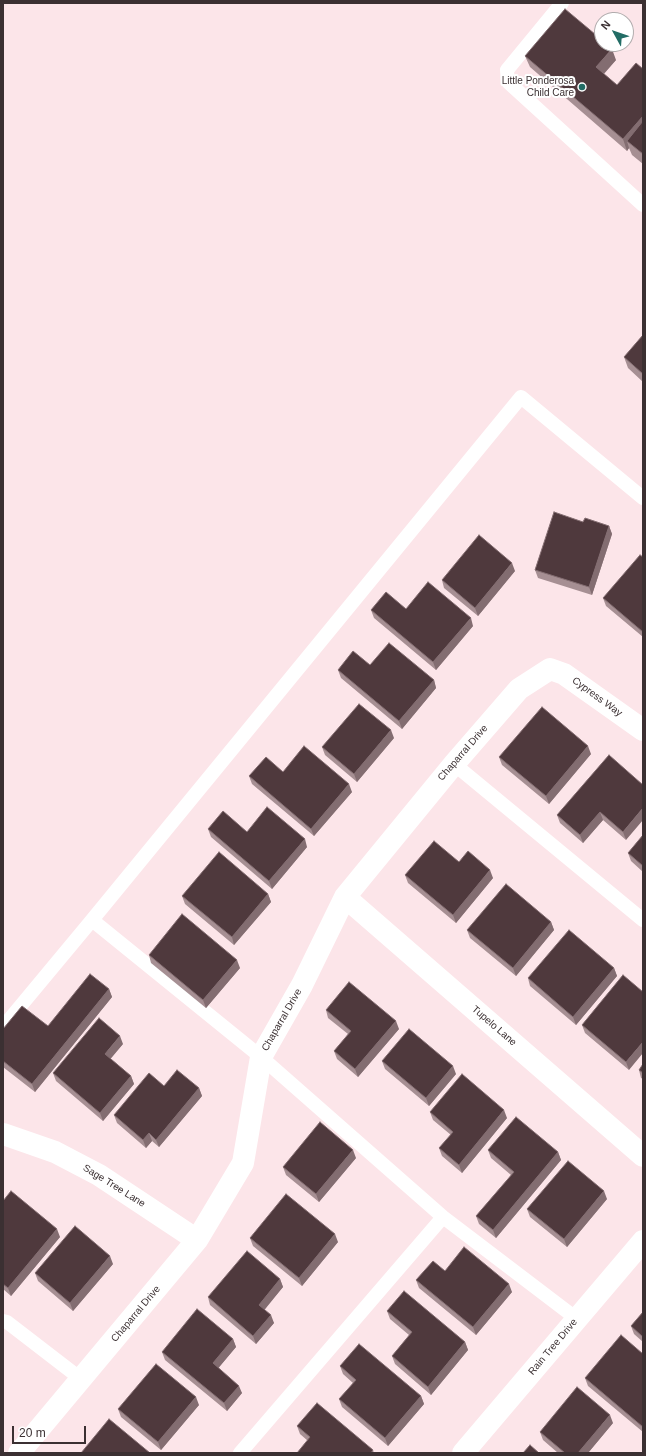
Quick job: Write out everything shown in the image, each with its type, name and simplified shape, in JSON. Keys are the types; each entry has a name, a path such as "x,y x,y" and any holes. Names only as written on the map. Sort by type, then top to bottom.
{"street":[{"name":"Cypress Way","path":"550,669 564,674 643,730"},
{"name":"Chaparral Drive","path":"19,1453 197,1240 243,1163 261,1057 302,985 345,897 454,764 519,689 550,669"},
{"name":"Tupelo Lane","path":"345,897 643,1156"},
{"name":"Sage Tree Lane","path":"3,1134 55,1152 99,1175 197,1240"},
{"name":"Rain Tree Drive","path":"464,1453 643,1241"}],"lane":[{"path":"562,3 507,70 508,82 643,205"},
{"path":"3,1027 521,397 643,498"},
{"path":"454,764 643,920"},
{"path":"92,920 261,1057 443,1217 577,1319"},
{"path":"240,1453 443,1217"},
{"path":"3,1320 81,1379"}],"building":[{"name":"Little Ponderosa Child Care","path":"565,9 594,33 594,52 609,52 596,67 617,85 636,63 643,69 643,116 623,139 525,56"},
{"path":"643,121 643,154 627,141"},
{"path":"643,335 643,374 624,357"},
{"path":"554,512 583,522 585,518 609,526 589,587 535,570"},
{"path":"479,535 512,563 475,608 442,580"},
{"path":"640,555 643,557 643,632 603,598"},
{"path":"428,582 471,618 433,662 371,610 386,592 406,609"},
{"path":"389,643 434,680 399,721 338,670 353,651 370,665"},
{"path":"359,704 391,730 354,774 322,747"},
{"path":"542,707 588,746 546,796 499,757"},
{"path":"304,746 349,784 311,829 249,776 266,757 283,772"},
{"path":"609,755 643,785 643,808 623,832 600,812 580,835 557,815"},
{"path":"267,807 305,839 269,881 208,829 223,811 247,832"},
{"path":"643,835 643,866 628,853"},
{"path":"434,841 459,862 468,851 490,870 453,915 405,875"},
{"path":"219,852 268,894 232,937 182,896"},
{"path":"506,884 551,922 513,968 467,930"},
{"path":"182,914 237,960 203,1000 149,955"},
{"path":"569,930 614,968 573,1017 528,978"},
{"path":"90,974 109,989 32,1084 3,1061 3,1029 22,1006 48,1026"},
{"path":"623,975 643,992 643,1042 626,1062 582,1025"},
{"path":"349,982 396,1021 355,1069 334,1051 351,1031 326,1010"},
{"path":"99,1018 120,1036 105,1054 131,1076 100,1113 53,1073"},
{"path":"409,1029 453,1066 426,1098 382,1061"},
{"path":"643,1064 643,1073 639,1070"},
{"path":"177,1070 199,1088 156,1140 149,1133 143,1140 114,1115 149,1073 164,1086"},
{"path":"462,1074 504,1110 459,1165 439,1148 453,1132 430,1112"},
{"path":"516,1117 558,1152 493,1230 476,1216 514,1172 488,1150"},
{"path":"320,1122 353,1150 316,1194 283,1167"},
{"path":"568,1161 604,1191 564,1239 527,1209"},
{"path":"11,1191 57,1229 8,1288 3,1284 3,1201"},
{"path":"286,1194 335,1234 299,1278 250,1238"},
{"path":"75,1226 110,1256 70,1303 35,1273"},
{"path":"464,1247 509,1284 473,1327 416,1280 433,1261 445,1271"},
{"path":"247,1251 280,1279 259,1305 271,1315 253,1336 208,1297"},
{"path":"404,1291 465,1342 428,1387 392,1356 412,1332 387,1311"},
{"path":"197,1309 233,1339 213,1363 239,1386 224,1403 162,1352"},
{"path":"643,1312 643,1337 631,1326"},
{"path":"621,1335 643,1354 643,1427 585,1378"},
{"path":"359,1344 421,1396 385,1438 339,1399 356,1380 340,1366"},
{"path":"156,1364 196,1397 158,1442 118,1409"},
{"path":"577,1387 610,1415 578,1453 565,1453 540,1432"},
{"path":"317,1403 373,1450 371,1453 297,1453 310,1437 297,1426"},
{"path":"109,1419 150,1453 81,1453"},
{"path":"530,1445 539,1453 523,1453"}],"place":[{"name":"Little Ponderosa Child Care","path":"582,87"}]}
